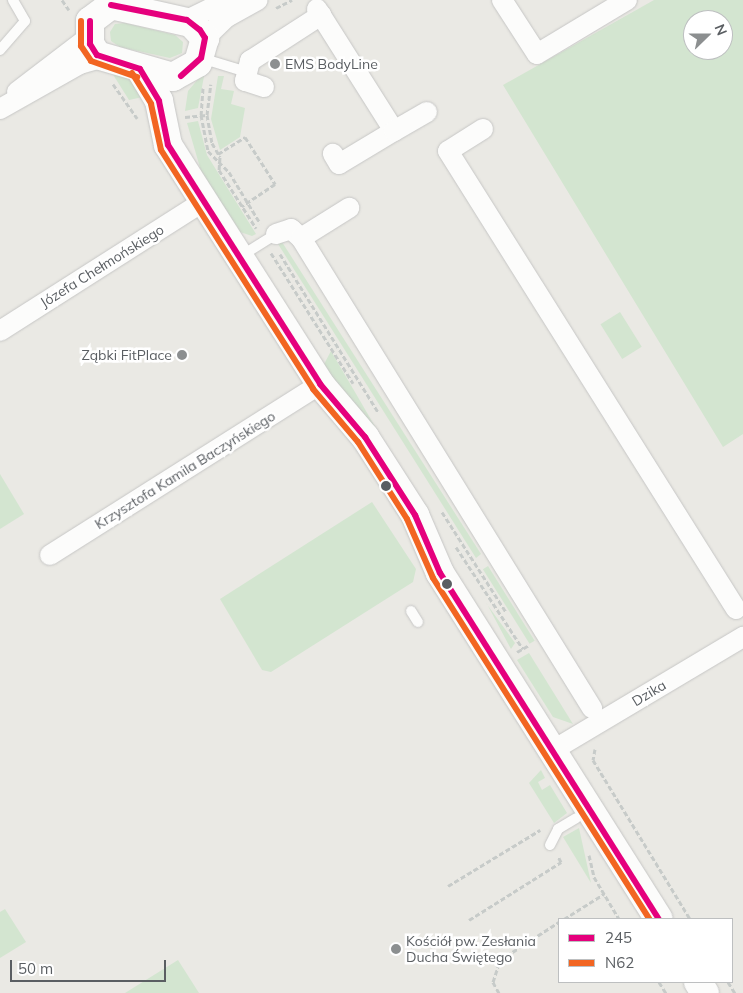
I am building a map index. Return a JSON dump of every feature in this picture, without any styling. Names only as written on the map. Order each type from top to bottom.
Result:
[{"type":"street","points":[[200,195],[180,118],[181,76],[202,45],[228,0]]},
{"type":"street","points":[[202,45],[210,29],[258,0]]},
{"type":"street","points":[[502,0],[536,54],[627,0]]},
{"type":"street","points":[[264,87],[245,82],[250,61],[316,8],[394,131]]},
{"type":"street","points":[[88,15],[202,45]]},
{"type":"street","points":[[88,15],[140,69],[157,93],[168,145],[320,384],[376,454],[415,515],[428,552],[457,601],[556,749],[658,918]]},
{"type":"street","points":[[0,108],[88,15]]},
{"type":"street","points":[[140,69],[181,76]]},
{"type":"street","points":[[333,154],[339,164],[427,112]]},
{"type":"street","points":[[484,129],[448,151],[736,609]]},
{"type":"street","name":"Józefa Chełmońskiego","points":[[0,331],[200,195]]},
{"type":"street","points":[[301,238],[350,208]]},
{"type":"street","points":[[270,238],[291,229],[301,238],[592,708]]},
{"type":"street","name":"Krzysztofa Kamila Baczyńskiego","points":[[50,555],[320,384]]},
{"type":"street","name":"Dzika","points":[[556,749],[588,741],[743,638]]},
{"type":"lane","points":[[0,50],[25,20],[13,0]]},
{"type":"lane","points":[[202,45],[237,69]]},
{"type":"lane","points":[[240,257],[270,238]]},
{"type":"lane","points":[[411,611],[418,622]]},
{"type":"lane","points":[[550,845],[558,829],[576,818]]},
{"type":"path","points":[[202,45],[203,90],[201,115],[205,144],[247,202],[270,238],[372,416]]},
{"type":"path","points":[[208,115],[219,164],[242,206],[270,238]]},
{"type":"path","points":[[218,154],[245,137],[275,184],[242,206]]},
{"type":"path","points":[[435,514],[522,649]]},
{"type":"path","points":[[509,616],[533,654]]},
{"type":"path","points":[[588,741],[593,760],[689,918]]},
{"type":"path","points":[[586,756],[586,762]]},
{"type":"path","points":[[448,886],[540,829]]},
{"type":"path","points":[[469,920],[561,862]]},
{"type":"path","points":[[566,918],[604,894]]},
{"type":"path","points":[[499,993],[493,982],[500,960],[558,923]]},
{"type":"green space","points":[[654,0],[743,0],[743,434],[723,447],[503,85]]},
{"type":"green space","points":[[125,23],[175,35],[183,42],[182,53],[170,58],[120,47],[111,41],[110,32],[115,24]]},
{"type":"green space","points":[[205,71],[198,108],[185,111],[188,91]]},
{"type":"green space","points":[[112,73],[130,78],[147,96],[129,100]]},
{"type":"green space","points":[[218,76],[224,76],[221,89],[234,91],[231,104],[245,108],[240,137],[220,150],[211,119]]},
{"type":"green space","points":[[198,121],[207,155],[256,234],[252,236],[240,232],[201,171],[187,123]]},
{"type":"green space","points":[[282,242],[481,554],[476,558],[278,244]]},
{"type":"green space","points":[[620,312],[642,347],[622,359],[600,324]]},
{"type":"green space","points":[[331,351],[380,435],[323,366]]},
{"type":"green space","points":[[0,474],[24,514],[0,529]]},
{"type":"green space","points":[[372,502],[416,569],[413,582],[271,672],[262,670],[220,599]]},
{"type":"green space","points":[[488,566],[535,641],[530,644],[483,569]]},
{"type":"green space","points":[[488,605],[515,643],[511,649]]},
{"type":"green space","points":[[529,653],[573,724],[553,717],[517,660]]},
{"type":"green space","points":[[541,770],[545,778],[538,782],[542,790],[550,785],[567,813],[554,823],[529,783]]},
{"type":"green space","points":[[579,828],[591,883],[563,837]]},
{"type":"green space","points":[[5,909],[26,942],[0,958],[0,912]]},
{"type":"green space","points":[[178,960],[199,993],[125,993]]},
{"type":"transit line","name":"245","points":[[111,5],[187,20],[200,30],[205,38],[201,58],[181,76]]},
{"type":"transit line","name":"N62","points":[[81,21],[81,46],[91,61],[137,77]]},
{"type":"transit line","name":"245","points":[[90,21],[90,44],[97,55],[140,69]]},
{"type":"transit line","name":"245","points":[[140,69],[159,101],[168,145],[320,384],[365,437],[415,515],[440,573],[658,918]]},
{"type":"transit line","name":"N62","points":[[132,73],[151,104],[161,150],[313,389],[358,442],[407,519],[433,578],[648,918]]},
{"type":"place","name":"EMS BodyLine","points":[[275,64]]},
{"type":"place","name":"Ząbki FitPlace","points":[[182,355]]},
{"type":"place","name":"Kościół pw. Zesłania Ducha Świętego","points":[[396,949]]}]
